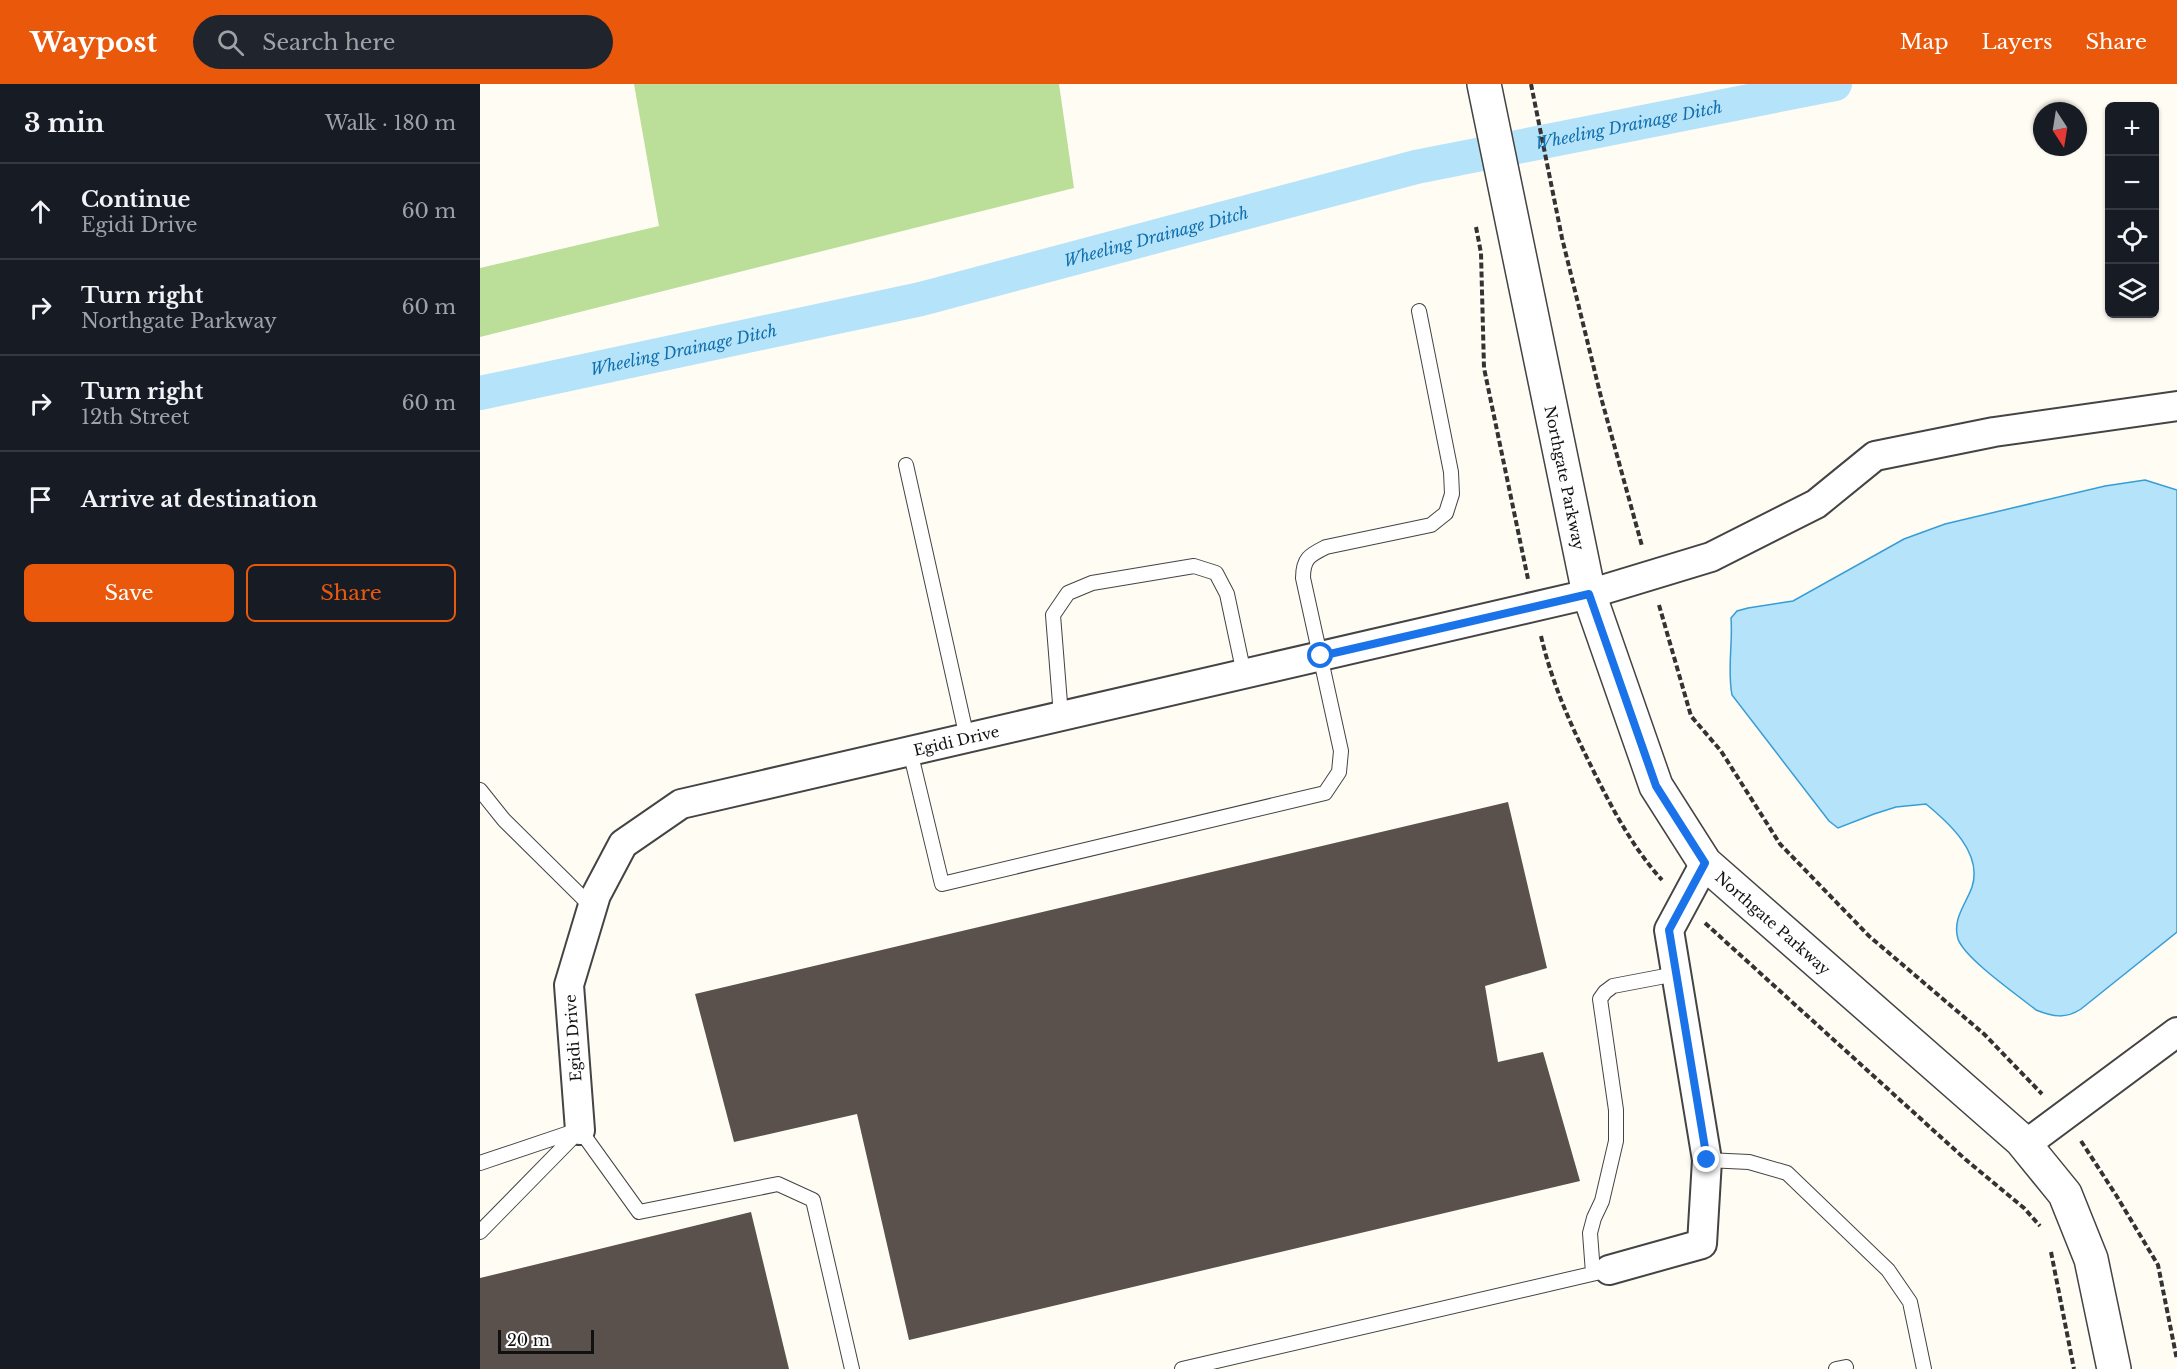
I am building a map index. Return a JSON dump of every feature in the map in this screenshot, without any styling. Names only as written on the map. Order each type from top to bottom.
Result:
[{"type":"street","name":"Northgate Parkway","points":[[1484,85],[1589,594],[1656,786],[1705,863],[2025,1145],[2065,1194],[2091,1259],[2114,1369]]},
{"type":"street","name":"Egidi Drive","points":[[580,1130],[569,985],[592,907],[623,844],[681,804],[1589,594],[1711,557],[1816,504],[1875,456],[1994,432],[2177,406]]},
{"type":"street","points":[[1601,1271],[1702,1244],[1707,1160],[1669,930],[1705,863]]},
{"type":"street","points":[[2025,1145],[2177,1032]]},
{"type":"lane","points":[[910,751],[942,884],[1325,793],[1339,772],[1341,750],[1303,567],[1311,554],[1326,547],[1431,525],[1446,513],[1452,494],[1451,472],[1419,311]]},
{"type":"lane","points":[[906,465],[967,738]]},
{"type":"lane","points":[[1061,716],[1053,615],[1068,593],[1092,583],[1194,566],[1216,573],[1227,594],[1244,674]]},
{"type":"lane","points":[[480,790],[504,820],[592,907]]},
{"type":"lane","points":[[1182,1369],[1601,1271],[1590,1233],[1602,1201],[1616,1141],[1616,1110],[1600,999],[1613,986],[1677,974]]},
{"type":"lane","points":[[480,1163],[580,1130]]},
{"type":"lane","points":[[480,1232],[580,1130]]},
{"type":"lane","points":[[580,1130],[639,1212],[778,1184],[813,1200],[852,1369]]},
{"type":"lane","points":[[1707,1160],[1749,1162],[1787,1173],[1855,1238],[1888,1270],[1910,1302],[1924,1369]]},
{"type":"path","points":[[1531,84],[1556,211],[1602,401],[1691,716],[1720,751],[1780,844],[1869,936],[1984,1034],[2064,1116],[2116,1195],[2158,1265],[2177,1359]]},
{"type":"green space","points":[[634,84],[1059,84],[1074,188],[480,337],[480,268],[659,226]]},
{"type":"water","points":[[2145,480],[2177,490],[2177,932],[2081,1009],[2065,1016],[2048,1014],[2036,1010],[1981,967],[1958,939],[1958,918],[1972,887],[1973,862],[1954,830],[1926,804],[1896,807],[1838,828],[1829,821],[1732,695],[1731,618],[1737,611],[1793,601],[1904,539],[1945,524],[2105,486]]},
{"type":"building","points":[[1508,802],[1547,968],[1485,986],[1498,1062],[1543,1052],[1580,1181],[909,1340],[857,1114],[734,1142],[695,994]]},
{"type":"building","points":[[751,1212],[789,1369],[480,1369],[480,1278]]},
{"type":"waterway","name":"Wheeling Drainage Ditch","points":[[480,393],[921,299],[1416,167],[1835,84]]},
{"type":"route","points":[[1321,656],[1589,594],[1656,786],[1705,863],[1669,930],[1707,1160]]}]
